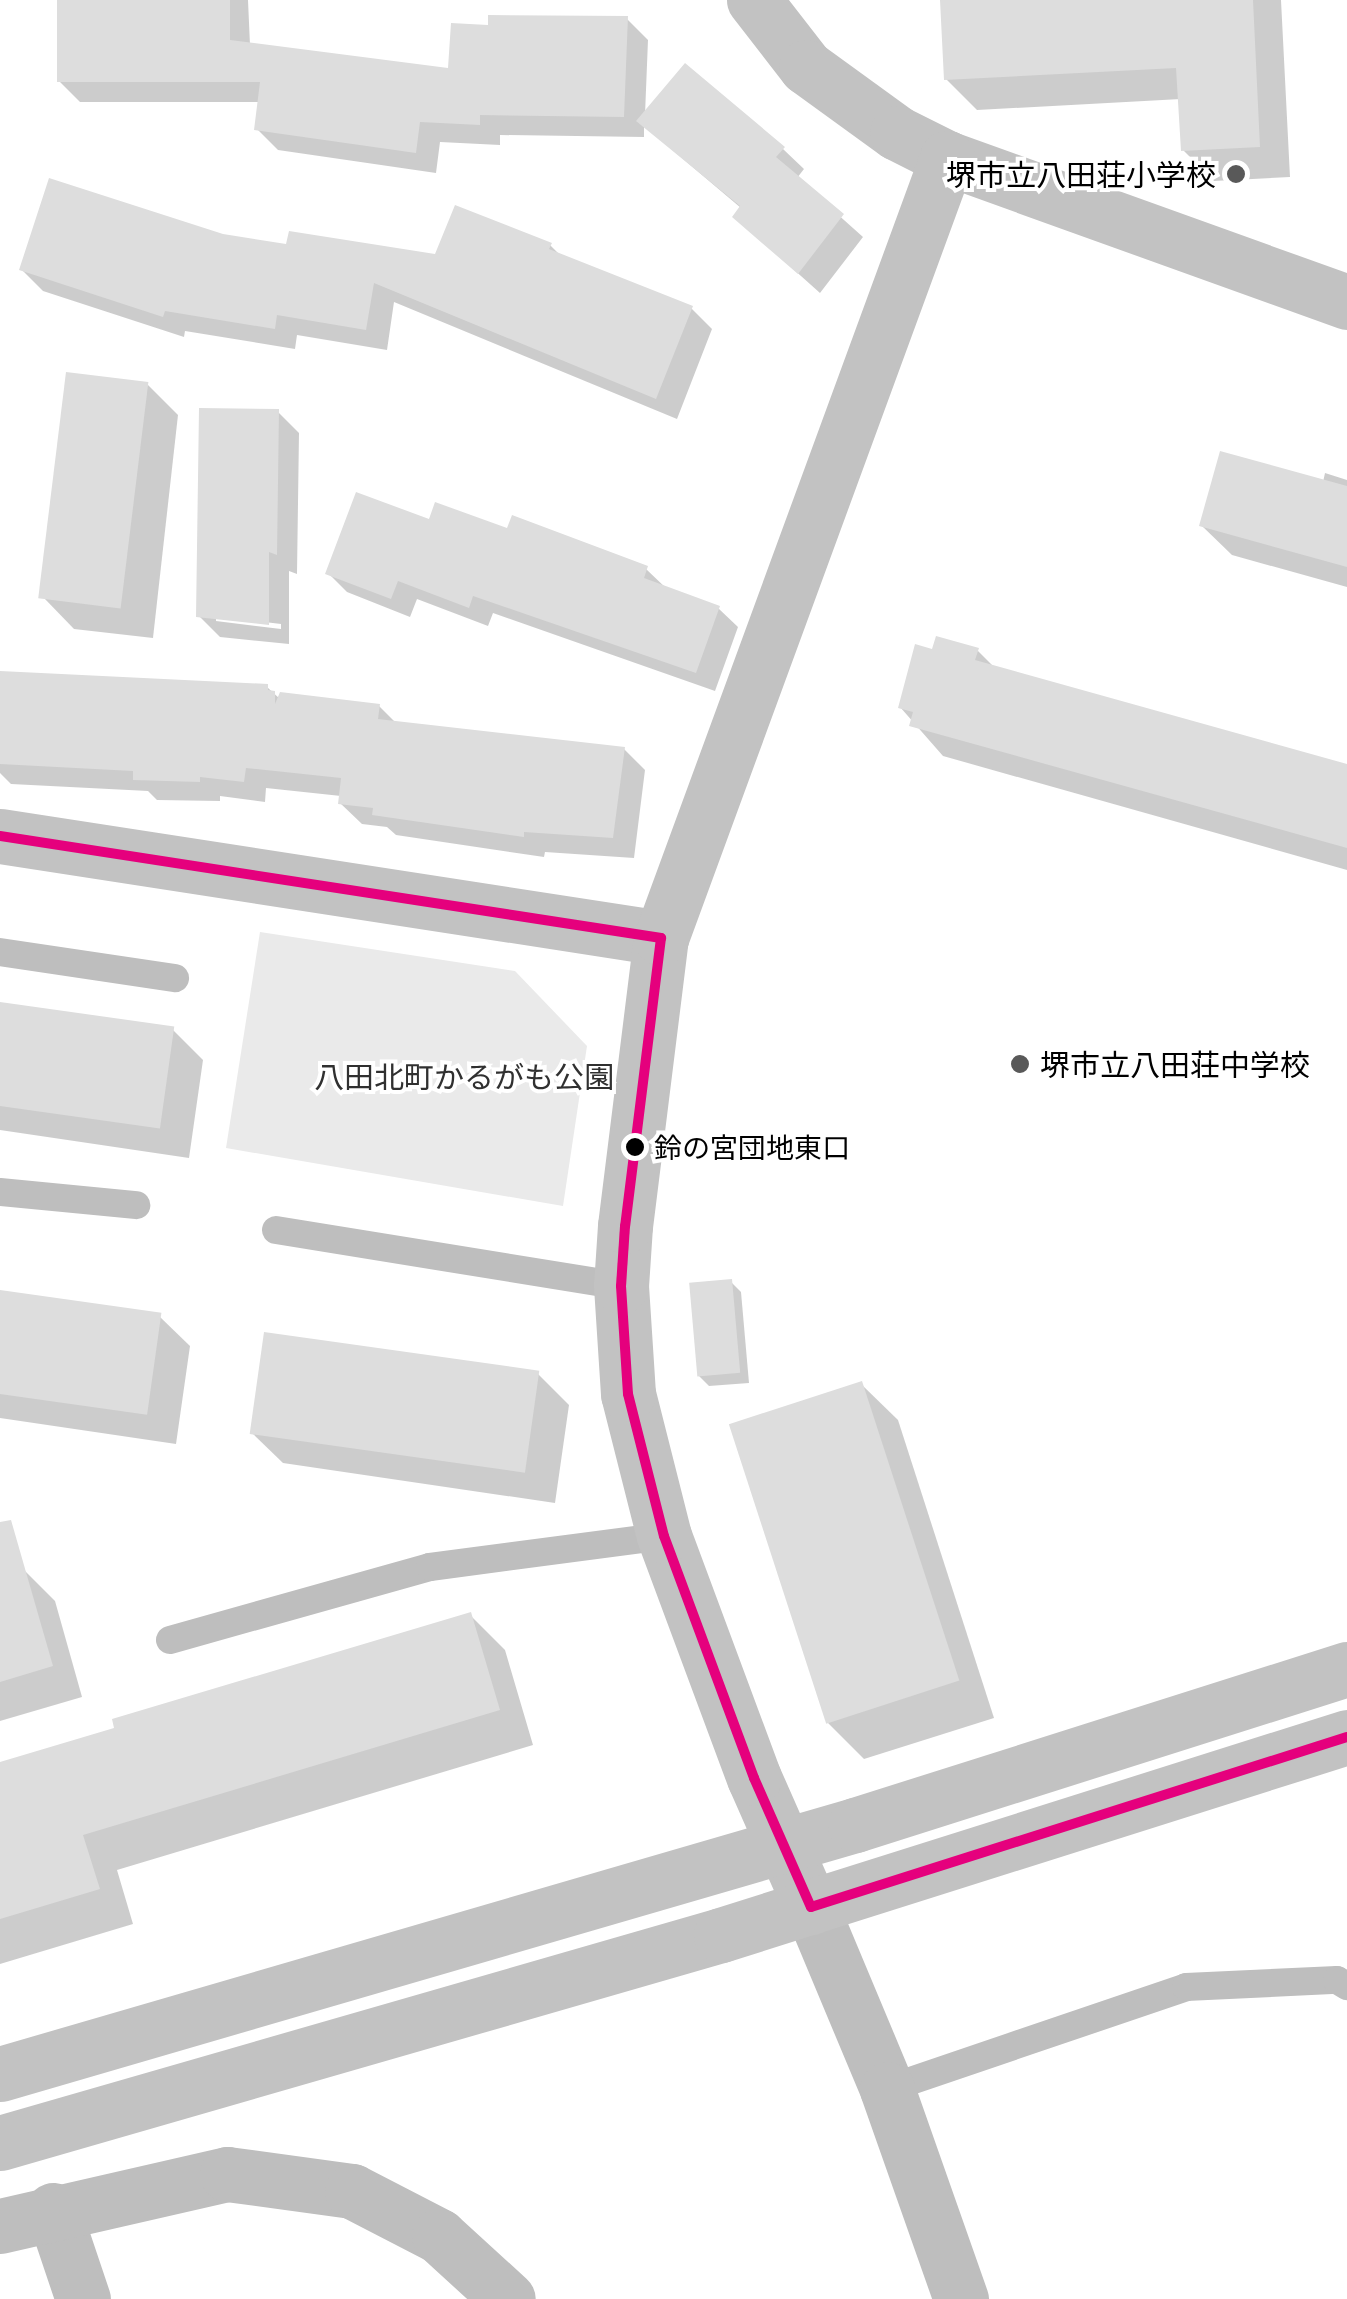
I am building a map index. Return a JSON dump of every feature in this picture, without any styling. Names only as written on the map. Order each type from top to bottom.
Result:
[{"type":"street","points":[[754,0],[806,67],[897,132],[947,158],[1347,302]]},
{"type":"street","points":[[947,158],[661,938],[633,1146],[621,1286],[628,1394],[664,1536],[783,1847],[887,2089],[961,2299]]},
{"type":"street","points":[[0,836],[661,938]]},
{"type":"street","points":[[0,2074],[783,1847],[1347,1668]]},
{"type":"street","points":[[0,2143],[811,1907],[1347,1737]]},
{"type":"street","points":[[0,2226],[54,2210],[227,2174],[352,2191],[439,2236],[508,2299]]},
{"type":"street","points":[[54,2210],[83,2299]]},
{"type":"lane","points":[[0,952],[175,978]]},
{"type":"lane","points":[[0,1192],[136,1205]]},
{"type":"lane","points":[[276,1230],[621,1286]]},
{"type":"lane","points":[[170,1640],[430,1566],[664,1536]]},
{"type":"lane","points":[[887,2089],[1186,1987],[1337,1980],[1347,1986]]},
{"type":"green space","name":"八田北町かるがも公園","points":[[260,932],[515,971],[587,1046],[563,1206],[226,1148]]},
{"type":"building","points":[[57,0],[230,0],[230,40],[448,68],[451,23],[488,25],[488,15],[628,16],[624,117],[480,115],[480,125],[420,122],[416,153],[254,130],[260,82],[57,82]]},
{"type":"building","points":[[940,0],[1253,0],[1260,147],[1181,151],[1176,68],[944,80]]},
{"type":"building","points":[[685,63],[785,147],[776,157],[844,214],[798,274],[732,217],[740,206],[636,121]]},
{"type":"building","points":[[49,178],[223,234],[286,244],[289,231],[435,254],[455,205],[552,243],[549,249],[693,306],[656,399],[374,283],[366,330],[277,315],[275,329],[165,311],[163,317],[19,270]]},
{"type":"building","points":[[66,372],[148,382],[121,608],[38,598]]},
{"type":"building","points":[[199,408],[279,409],[277,555],[269,552],[269,625],[196,617]]},
{"type":"building","points":[[1220,451],[1347,486],[1347,567],[1199,526]]},
{"type":"building","points":[[356,492],[429,519],[435,502],[507,528],[512,515],[648,566],[644,578],[720,606],[696,673],[473,596],[469,608],[398,581],[391,599],[325,574]]},
{"type":"building","points":[[936,636],[979,648],[975,660],[1347,764],[1347,848],[909,726],[913,712],[898,708],[915,644],[932,649]]},
{"type":"building","points":[[0,671],[268,684],[268,690],[275,691],[275,704],[280,692],[380,704],[378,719],[625,747],[613,838],[524,832],[524,837],[372,815],[373,808],[338,804],[341,778],[246,768],[244,782],[200,777],[200,782],[133,780],[133,771],[0,764]]},
{"type":"building","points":[[0,1002],[174,1026],[160,1128],[0,1106]]},
{"type":"building","points":[[732,1279],[740,1373],[697,1376],[689,1283]]},
{"type":"building","points":[[0,1290],[161,1313],[147,1415],[0,1394]]},
{"type":"building","points":[[264,1332],[539,1371],[525,1473],[250,1434]]},
{"type":"building","points":[[862,1381],[959,1681],[826,1724],[729,1424]]},
{"type":"building","points":[[11,1520],[53,1666],[0,1682],[0,1522]]},
{"type":"building","points":[[471,1612],[500,1710],[83,1835],[100,1889],[0,1919],[0,1762],[114,1728],[112,1719]]},
{"type":"transit line","points":[[0,836],[661,938]]},
{"type":"transit line","points":[[661,938],[625,1226],[621,1286],[628,1394],[664,1536],[754,1778],[811,1907],[1347,1737]]},
{"type":"place","name":"堺市立八田荘小学校","points":[[1236,174]]},
{"type":"place","name":"堺市立八田荘中学校","points":[[1020,1064]]},
{"type":"place","name":"鈴の宮団地東口","points":[[635,1147]]}]
